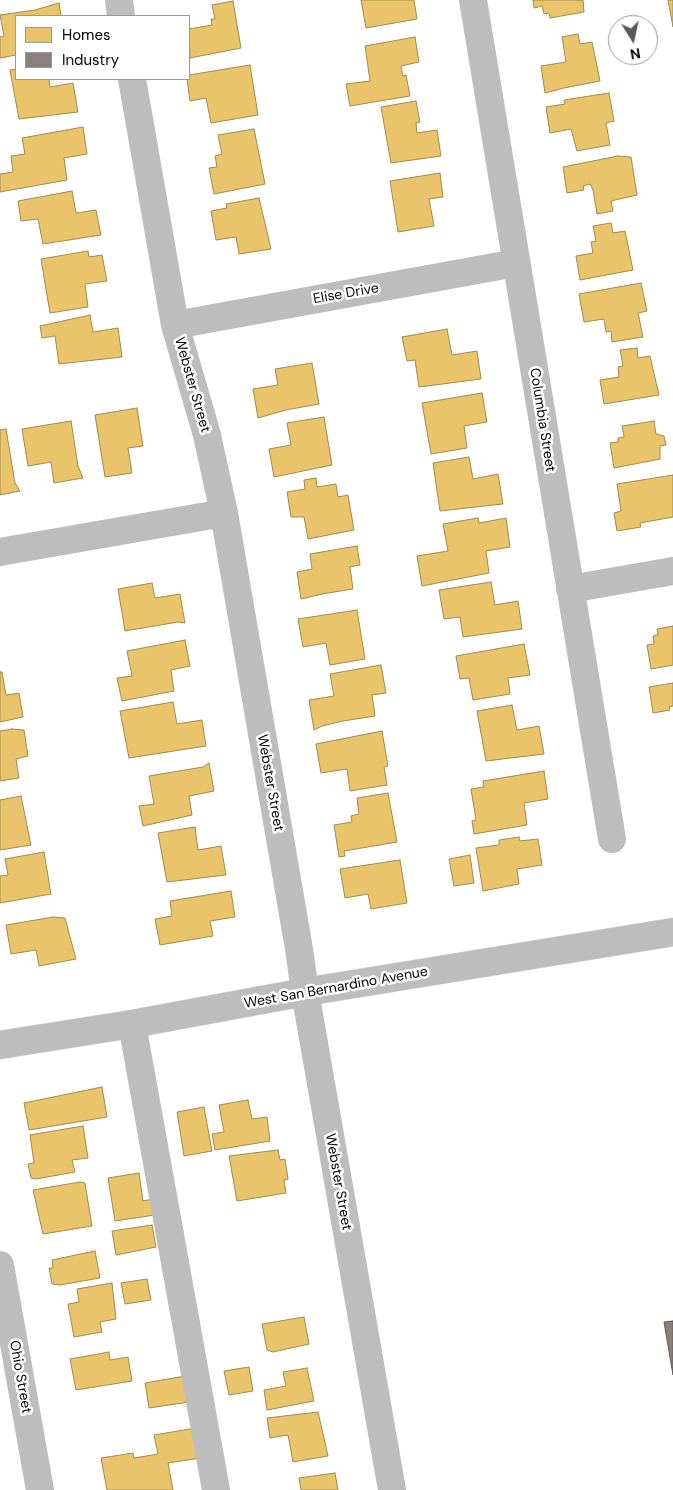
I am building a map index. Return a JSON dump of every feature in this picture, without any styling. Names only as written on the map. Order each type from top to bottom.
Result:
[{"type":"street","points":[[118,0],[121,15]]},
{"type":"street","name":"Columbia Street","points":[[472,0],[612,839]]},
{"type":"street","name":"Webster Street","points":[[132,80],[175,325],[207,435],[224,513],[392,1490]]},
{"type":"street","name":"Elise Drive","points":[[175,325],[516,263]]},
{"type":"street","points":[[0,552],[224,513]]},
{"type":"street","points":[[570,589],[673,571]]},
{"type":"street","name":"West San Bernardino Avenue","points":[[0,1045],[132,1024],[305,992],[673,932]]},
{"type":"street","points":[[132,1024],[216,1490]]},
{"type":"street","name":"Ohio Street","points":[[0,1265],[40,1490]]},
{"type":"building: Homes","points":[[361,0],[414,0],[417,19],[366,28]]},
{"type":"building: Homes","points":[[533,0],[583,0],[584,12],[550,18],[549,13],[544,14],[542,6],[534,8]]},
{"type":"building: Homes","points":[[668,0],[673,0],[673,27]]},
{"type":"building: Homes","points":[[233,1],[241,48],[190,58],[190,29],[212,25],[211,19],[215,19],[212,5]]},
{"type":"building: Homes","points":[[59,3],[61,15],[15,15],[15,55],[0,58],[0,37],[4,36],[0,15],[35,10]]},
{"type":"building: Homes","points":[[578,34],[580,44],[592,42],[600,81],[545,93],[541,66],[566,62],[562,37]]},
{"type":"building: Homes","points":[[415,37],[419,62],[401,66],[403,76],[406,75],[410,96],[350,106],[346,84],[370,81],[365,46]]},
{"type":"building: Homes","points":[[250,65],[258,115],[211,123],[206,98],[190,101],[187,80],[190,80],[190,75]]},
{"type":"building: Homes","points":[[15,69],[15,80],[49,80],[50,87],[73,83],[78,112],[19,119],[10,70]]},
{"type":"building: Homes","points":[[609,93],[614,121],[606,123],[610,145],[577,151],[571,129],[550,133],[546,107],[565,104],[564,100]]},
{"type":"building: Homes","points":[[416,101],[420,122],[416,123],[417,133],[437,130],[441,156],[391,163],[381,107]]},
{"type":"building: Homes","points":[[83,127],[87,154],[64,158],[67,180],[0,192],[0,174],[13,172],[11,156],[25,154],[22,138]]},
{"type":"building: Homes","points":[[254,129],[265,184],[214,194],[209,168],[217,167],[215,156],[222,154],[218,135]]},
{"type":"building: Homes","points":[[618,156],[631,157],[637,195],[611,201],[613,211],[597,214],[593,190],[590,184],[583,186],[584,190],[567,193],[563,167]]},
{"type":"building: Homes","points":[[440,173],[443,197],[429,199],[434,226],[398,232],[390,181]]},
{"type":"building: Homes","points":[[72,191],[76,213],[96,210],[101,235],[43,244],[38,219],[21,221],[18,201]]},
{"type":"building: Homes","points":[[259,198],[271,249],[239,254],[236,237],[216,240],[211,211],[227,208],[226,204]]},
{"type":"building: Homes","points":[[611,223],[613,233],[625,231],[633,270],[580,280],[576,256],[593,253],[591,242],[596,241],[593,226]]},
{"type":"building: Homes","points":[[88,251],[89,257],[102,255],[107,281],[85,284],[88,307],[50,313],[41,259]]},
{"type":"building: Homes","points":[[641,283],[647,311],[638,313],[643,337],[612,342],[611,331],[606,332],[604,319],[584,322],[579,294]]},
{"type":"building: Homes","points":[[90,315],[93,332],[118,328],[122,357],[59,364],[55,336],[42,338],[40,326]]},
{"type":"building: Homes","points":[[447,329],[452,355],[477,351],[481,379],[419,387],[415,360],[407,361],[402,337]]},
{"type":"building: Homes","points":[[637,348],[638,358],[650,356],[659,395],[604,404],[600,380],[619,377],[618,367],[623,366],[620,350]]},
{"type":"building: Homes","points":[[312,363],[319,404],[286,410],[258,418],[253,389],[278,385],[275,369]]},
{"type":"building: Homes","points":[[482,393],[487,422],[464,426],[467,448],[431,454],[422,403]]},
{"type":"building: Homes","points":[[137,408],[143,446],[128,448],[132,473],[105,477],[95,415]]},
{"type":"building: Homes","points":[[324,417],[332,465],[274,477],[269,449],[291,445],[287,423]]},
{"type":"building: Homes","points":[[71,421],[78,466],[83,478],[54,483],[51,462],[28,466],[22,429]]},
{"type":"building: Homes","points":[[654,421],[656,434],[664,436],[666,445],[660,446],[660,459],[614,468],[610,443],[618,442],[618,438],[624,437],[622,426]]},
{"type":"building: Homes","points":[[6,429],[15,483],[20,491],[0,495],[0,430]]},
{"type":"building: Homes","points":[[469,457],[473,479],[498,474],[503,504],[440,511],[433,463]]},
{"type":"building: Homes","points":[[673,475],[673,517],[640,523],[641,527],[617,531],[614,513],[621,511],[617,484]]},
{"type":"building: Homes","points":[[316,478],[317,487],[336,484],[338,497],[348,495],[354,530],[308,539],[304,517],[291,517],[287,492],[305,489],[304,480]]},
{"type":"building: Homes","points":[[478,518],[479,523],[506,518],[510,547],[486,551],[489,573],[422,586],[417,556],[448,551],[443,524]]},
{"type":"building: Homes","points":[[357,546],[360,565],[350,567],[353,589],[301,599],[297,572],[312,569],[310,554]]},
{"type":"building: Homes","points":[[491,582],[495,605],[518,601],[522,629],[463,637],[460,617],[444,619],[439,590]]},
{"type":"building: Homes","points":[[152,583],[155,598],[180,594],[185,623],[178,622],[125,631],[118,589]]},
{"type":"building: Homes","points":[[357,610],[365,659],[330,665],[326,643],[303,647],[298,619]]},
{"type":"building: Homes","points":[[673,626],[673,665],[651,669],[647,645],[654,644],[653,636],[658,635],[657,629]]},
{"type":"building: Homes","points":[[185,640],[190,666],[171,670],[174,691],[122,701],[117,678],[132,676],[127,651]]},
{"type":"building: Homes","points":[[524,644],[530,675],[508,678],[510,694],[473,700],[469,678],[460,679],[456,656]]},
{"type":"building: Homes","points":[[381,665],[386,693],[372,695],[375,716],[343,721],[314,730],[309,700],[334,696],[330,674]]},
{"type":"building: Homes","points":[[0,672],[2,672],[6,695],[19,693],[23,717],[0,722]]},
{"type":"building: Homes","points":[[673,683],[673,706],[669,707],[670,710],[653,713],[649,687]]},
{"type":"building: Homes","points":[[173,702],[177,724],[202,720],[206,746],[129,758],[120,711]]},
{"type":"building: Homes","points":[[512,705],[517,730],[539,726],[544,754],[486,761],[477,711]]},
{"type":"building: Homes","points":[[24,730],[28,756],[16,759],[19,778],[0,781],[0,731]]},
{"type":"building: Homes","points":[[382,731],[388,766],[384,767],[387,785],[350,791],[347,769],[321,773],[316,744]]},
{"type":"building: Homes","points":[[209,763],[214,791],[189,796],[192,815],[143,826],[139,806],[154,804],[149,776],[203,767]]},
{"type":"building: Homes","points":[[544,771],[548,799],[524,803],[527,825],[474,834],[472,821],[476,820],[471,789],[484,787],[483,781]]},
{"type":"building: Homes","points":[[388,793],[397,842],[344,851],[345,856],[339,857],[334,825],[352,822],[351,816],[359,814],[357,798]]},
{"type":"building: Homes","points":[[21,796],[31,845],[0,850],[0,800]]},
{"type":"building: Homes","points":[[195,827],[198,850],[221,846],[226,875],[167,882],[158,833]]},
{"type":"building: Homes","points":[[519,837],[520,841],[538,839],[542,865],[517,869],[519,884],[483,891],[476,848],[499,845],[499,840]]},
{"type":"building: Homes","points":[[44,852],[51,894],[0,903],[0,876],[8,875],[5,859]]},
{"type":"building: Homes","points":[[470,855],[474,883],[454,886],[449,859]]},
{"type":"building: Homes","points":[[400,860],[407,903],[371,909],[368,894],[345,898],[340,869]]},
{"type":"building: Homes","points":[[231,891],[235,917],[210,921],[213,936],[160,945],[155,919],[172,916],[170,901]]},
{"type":"building: Homes","points":[[53,917],[65,918],[76,959],[39,966],[36,950],[11,954],[6,925]]},
{"type":"building: Homes","points":[[102,1087],[107,1117],[29,1130],[24,1103]]},
{"type":"building: Homes","points":[[248,1100],[252,1119],[267,1117],[270,1141],[215,1150],[212,1134],[224,1132],[219,1105]]},
{"type":"building: Homes","points":[[204,1107],[212,1151],[184,1156],[177,1112]]},
{"type":"building: Homes","points":[[83,1126],[88,1158],[72,1160],[75,1172],[36,1179],[31,1178],[28,1164],[34,1163],[30,1135]]},
{"type":"building: Homes","points":[[278,1150],[280,1160],[285,1159],[288,1179],[284,1180],[286,1193],[237,1201],[229,1156]]},
{"type":"building: Homes","points":[[139,1173],[143,1201],[153,1199],[155,1215],[115,1221],[108,1178]]},
{"type":"building: Homes","points":[[80,1182],[85,1183],[92,1226],[43,1234],[33,1190]]},
{"type":"building: Homes","points":[[152,1225],[156,1247],[116,1255],[112,1231]]},
{"type":"building: Homes","points":[[95,1251],[100,1278],[60,1285],[52,1284],[49,1268],[53,1268],[52,1260]]},
{"type":"building: Homes","points":[[147,1279],[151,1300],[125,1304],[121,1283]]},
{"type":"building: Homes","points":[[112,1283],[116,1319],[100,1322],[102,1332],[74,1337],[68,1304],[79,1302],[77,1289]]},
{"type":"building: Homes","points":[[304,1317],[309,1344],[273,1352],[267,1350],[262,1324]]},
{"type":"building: Homes","points":[[109,1352],[110,1360],[128,1357],[132,1381],[76,1390],[70,1359]]},
{"type":"building: Homes","points":[[249,1367],[253,1391],[229,1395],[224,1371]]},
{"type":"building: Homes","points":[[307,1368],[314,1401],[267,1410],[264,1390],[286,1386],[283,1372]]},
{"type":"building: Homes","points":[[185,1376],[189,1402],[149,1408],[145,1383]]},
{"type":"building: Homes","points":[[318,1412],[328,1456],[293,1462],[288,1435],[270,1438],[267,1418]]},
{"type":"building: Homes","points":[[196,1428],[201,1458],[168,1463],[173,1490],[107,1490],[101,1458],[133,1453],[134,1458],[158,1454],[154,1435]]},
{"type":"building: Homes","points":[[335,1473],[338,1490],[301,1490],[299,1478]]},
{"type":"building: Industry","points":[[673,1321],[673,1375],[664,1322]]}]
